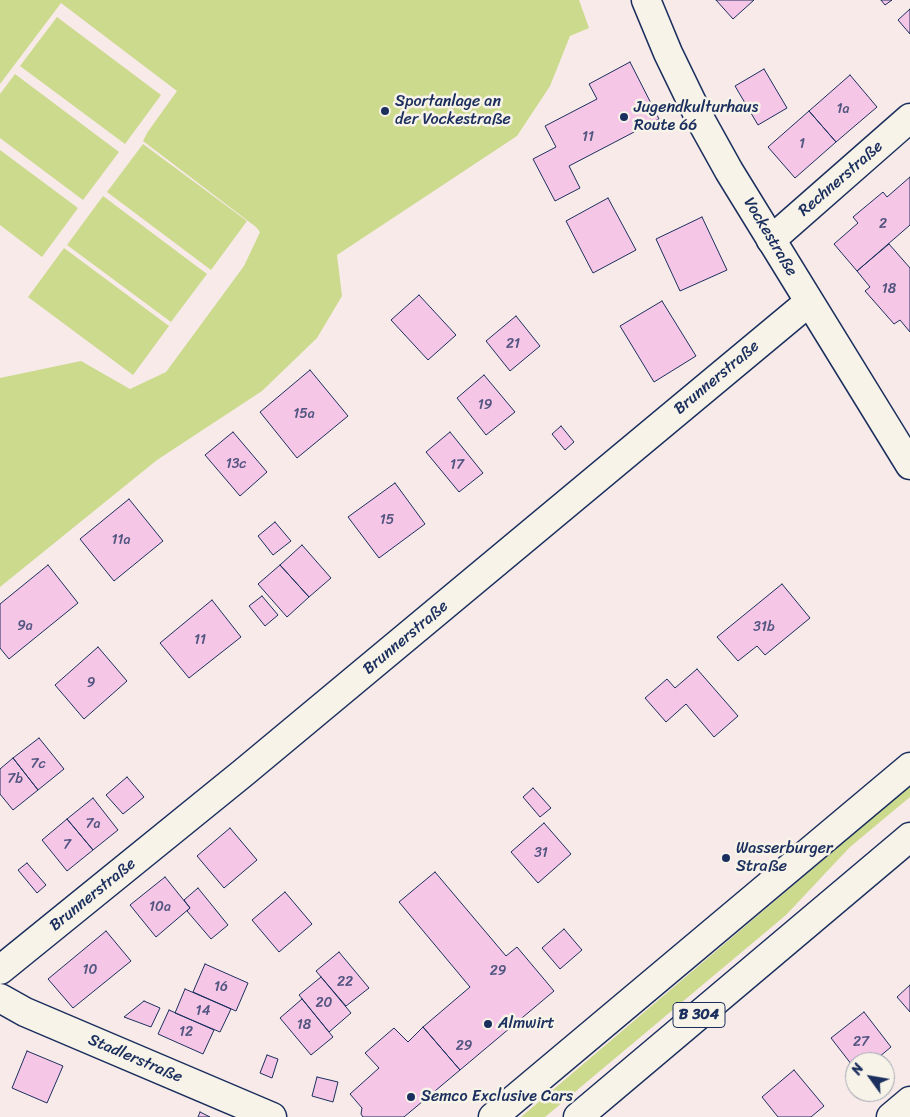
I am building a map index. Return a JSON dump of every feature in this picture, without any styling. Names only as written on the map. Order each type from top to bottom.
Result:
[{"type":"street","name":"Vockestraße","points":[[646,0],[699,117],[771,240],[910,465]]},
{"type":"street","name":"Rechnerstraße","points":[[771,240],[910,118]]},
{"type":"street","name":"Brunnerstraße","points":[[0,970],[253,765],[809,302]]},
{"type":"street","points":[[493,1117],[910,767]]},
{"type":"street","name":"B 304","points":[[578,1117],[910,837]]},
{"type":"street","name":"Stadlerstraße","points":[[0,998],[25,1012],[272,1117]]},
{"type":"street","points":[[891,1117],[910,1101]]},
{"type":"green space","points":[[0,0],[579,0],[589,28],[570,36],[550,86],[517,136],[337,255],[342,296],[317,338],[262,391],[157,460],[0,587],[0,378],[81,361],[130,389],[166,372],[244,266],[260,232],[143,141],[177,91],[61,3],[0,84]]},
{"type":"green space","points":[[57,17],[161,95],[125,144],[20,66]]},
{"type":"green space","points":[[15,74],[119,152],[83,200],[0,138],[0,94]]},
{"type":"green space","points":[[143,144],[247,221],[211,270],[107,192]]},
{"type":"green space","points":[[0,150],[78,208],[42,257],[0,225]]},
{"type":"green space","points":[[103,196],[207,274],[171,322],[67,245]]},
{"type":"green space","points":[[64,248],[169,326],[133,375],[28,297]]},
{"type":"green space","points":[[910,786],[910,797],[850,847],[786,915],[545,1117],[521,1117]]},
{"type":"building","points":[[716,0],[754,0],[733,19]]},
{"type":"building","points":[[881,0],[892,0],[885,5]]},
{"type":"building","points":[[910,9],[910,34],[898,20]]},
{"type":"building","points":[[630,62],[659,119],[569,166],[580,188],[555,201],[533,159],[556,147],[545,126],[597,99],[589,84]]},
{"type":"building","points":[[764,69],[787,108],[758,125],[735,86]]},
{"type":"building","points":[[850,75],[877,107],[836,142],[809,111]]},
{"type":"building","points":[[809,111],[836,142],[795,178],[768,147]]},
{"type":"building","points":[[910,177],[910,225],[857,271],[834,244],[858,223],[853,217],[883,192],[887,197]]},
{"type":"building","points":[[608,198],[636,250],[593,273],[566,221]]},
{"type":"building","points":[[702,217],[727,270],[680,291],[656,239]]},
{"type":"building","points":[[889,244],[910,268],[910,332],[900,320],[894,324],[865,291],[870,287],[857,271]]},
{"type":"building","points":[[419,295],[456,335],[428,360],[391,320]]},
{"type":"building","points":[[662,301],[696,356],[654,382],[620,326]]},
{"type":"building","points":[[516,316],[540,346],[510,371],[486,341]]},
{"type":"building","points":[[310,370],[348,416],[297,458],[260,412]]},
{"type":"building","points":[[484,375],[515,412],[486,435],[457,398]]},
{"type":"building","points":[[561,426],[574,442],[565,450],[552,434]]},
{"type":"building","points":[[233,432],[267,472],[240,496],[205,455]]},
{"type":"building","points":[[450,432],[483,473],[459,492],[426,452]]},
{"type":"building","points":[[395,483],[425,524],[379,558],[348,517]]},
{"type":"building","points":[[129,499],[163,541],[114,581],[80,539]]},
{"type":"building","points":[[275,522],[291,541],[273,555],[258,536]]},
{"type":"building","points":[[302,545],[331,578],[309,597],[280,565]]},
{"type":"building","points":[[48,565],[78,603],[9,659],[0,648],[0,604]]},
{"type":"building","points":[[280,565],[309,597],[287,617],[258,584]]},
{"type":"building","points":[[782,584],[810,618],[765,655],[757,646],[738,661],[717,637]]},
{"type":"building","points":[[262,596],[278,615],[265,626],[249,606]]},
{"type":"building","points":[[212,600],[241,637],[189,678],[160,643]]},
{"type":"building","points":[[98,647],[127,681],[84,719],[55,685]]},
{"type":"building","points":[[697,669],[738,716],[714,737],[686,704],[666,722],[645,698],[667,679],[675,688]]},
{"type":"building","points":[[39,738],[64,769],[38,790],[13,758]]},
{"type":"building","points":[[13,758],[38,790],[13,810],[0,794],[0,769]]},
{"type":"building","points":[[127,777],[144,797],[123,814],[106,795]]},
{"type":"building","points":[[533,788],[551,808],[540,817],[523,797]]},
{"type":"building","points":[[93,798],[118,830],[93,850],[67,819]]},
{"type":"building","points":[[67,819],[93,850],[67,871],[42,840]]},
{"type":"building","points":[[544,823],[571,854],[538,883],[511,852]]},
{"type":"building","points":[[230,828],[257,860],[224,888],[197,856]]},
{"type":"building","points":[[27,863],[46,885],[37,893],[18,870]]},
{"type":"building","points":[[435,872],[506,956],[517,947],[554,991],[460,1070],[423,1027],[470,987],[399,902]]},
{"type":"building","points":[[165,877],[190,908],[156,937],[130,905]]},
{"type":"building","points":[[198,888],[228,925],[211,939],[187,911],[190,908],[184,900]]},
{"type":"building","points":[[285,892],[312,924],[279,952],[252,920]]},
{"type":"building","points":[[564,929],[582,950],[560,969],[542,948]]},
{"type":"building","points":[[106,931],[131,961],[73,1008],[48,979]]},
{"type":"building","points":[[339,952],[369,988],[346,1006],[316,971]]},
{"type":"building","points":[[205,964],[248,983],[236,1011],[193,992]]},
{"type":"building","points":[[321,977],[351,1013],[329,1032],[299,995]]},
{"type":"building","points":[[910,985],[910,1012],[897,997]]},
{"type":"building","points":[[185,989],[231,1009],[220,1032],[175,1013]]},
{"type":"building","points":[[302,999],[333,1037],[311,1055],[280,1018]]},
{"type":"building","points":[[144,1001],[160,1008],[151,1027],[124,1017]]},
{"type":"building","points":[[169,1010],[214,1030],[203,1054],[158,1034]]},
{"type":"building","points":[[864,1012],[891,1047],[885,1052],[845,1052],[845,1056],[831,1038]]},
{"type":"building","points":[[423,1027],[460,1070],[404,1117],[363,1117],[361,1114],[362,1108],[350,1094],[379,1068],[365,1053],[394,1028],[408,1042]]},
{"type":"building","points":[[27,1051],[63,1066],[47,1103],[12,1088]]},
{"type":"building","points":[[267,1055],[278,1059],[272,1078],[260,1073]]},
{"type":"building","points":[[794,1070],[824,1106],[811,1117],[778,1117],[762,1097]]},
{"type":"building","points":[[317,1077],[338,1082],[333,1102],[312,1096]]},
{"type":"building","points":[[200,1112],[210,1117],[198,1117]]},
{"type":"place","name":"Sportanlage an der Vockestraße","points":[[385,111]]},
{"type":"place","name":"Jugendkulturhaus Route 66","points":[[624,117]]},
{"type":"place","name":"Wasserburger Straße","points":[[726,858]]},
{"type":"place","name":"Almwirt","points":[[488,1024]]},
{"type":"place","name":"Semco Exclusive Cars","points":[[411,1097]]}]
